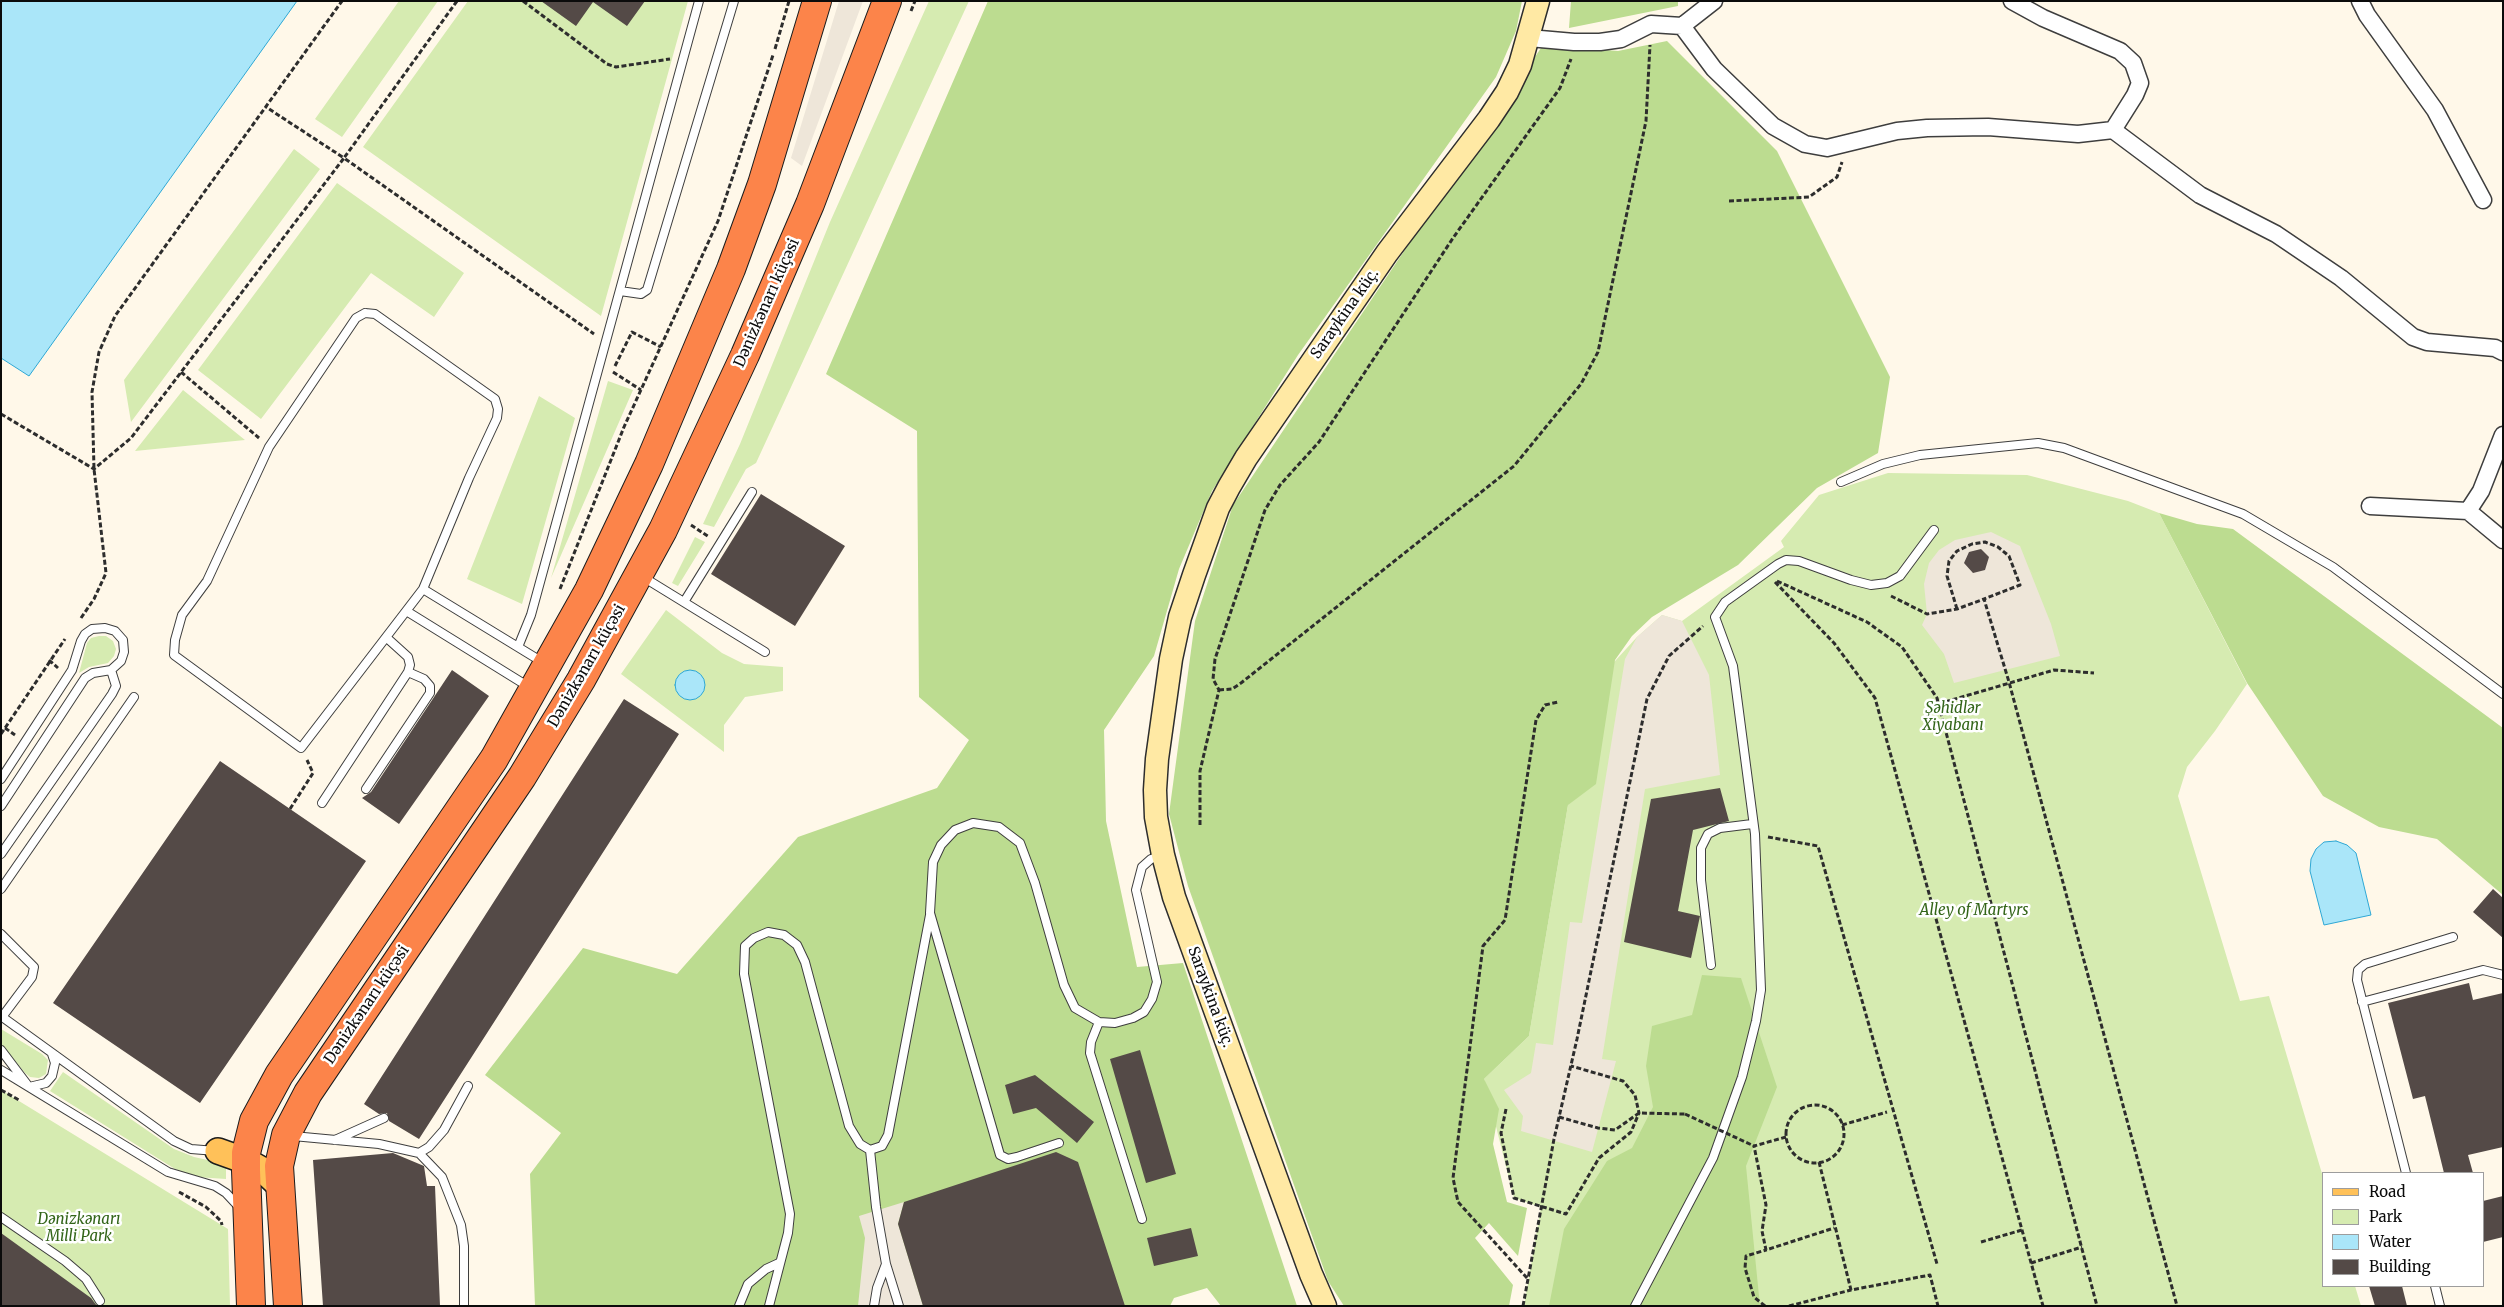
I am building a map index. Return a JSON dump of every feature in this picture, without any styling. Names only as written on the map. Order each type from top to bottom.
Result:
[{"type":"highway","points":[[251,1306],[246,1220],[237,1147],[279,1075],[494,759],[589,590],[628,511],[703,340],[762,184],[817,1]]},
{"type":"highway","name":"Dənizkənarı küçəsi","points":[[288,1306],[279,1166],[286,1135],[308,1094],[522,777],[580,680],[639,574],[688,478],[775,286],[810,204],[887,1]]},
{"type":"main road","points":[[237,1147],[280,1186]]},
{"type":"street","name":"Saraykina küç.","points":[[1325,1306],[1311,1274],[1178,906],[1163,855],[1156,817],[1155,790],[1157,759],[1168,677],[1180,617],[1218,508],[1246,458],[1387,253],[1489,119],[1515,78],[1529,38],[1538,1]]},
{"type":"street","points":[[1529,38],[1574,42],[1622,39],[1652,24],[1682,26],[1714,1]]},
{"type":"street","points":[[2012,1],[2043,18],[2120,51],[2133,63],[2140,83],[2135,95],[2113,130]]},
{"type":"street","points":[[2360,1],[2367,15],[2435,110],[2483,200]]},
{"type":"street","points":[[1682,26],[1714,69],[1783,134],[1805,144],[1827,148],[1897,131],[1927,128],[1988,127],[2078,134],[2113,130],[2200,194],[2276,234],[2341,278],[2413,337],[2427,342],[2496,348],[2503,352]]},
{"type":"street","points":[[2468,511],[2480,492],[2503,435]]},
{"type":"street","points":[[2370,506],[2468,511],[2503,540]]},
{"type":"lane","points":[[518,647],[531,615],[699,1]]},
{"type":"lane","points":[[620,290],[641,294],[647,290],[734,1]]},
{"type":"lane","points":[[365,313],[375,314],[495,399],[498,409],[497,418],[465,486],[423,590],[408,612],[301,748],[174,655],[173,648],[182,615],[207,581],[269,447],[356,318],[365,313]]},
{"type":"lane","points":[[1841,482],[1883,464],[1920,455],[2038,443],[2064,448],[2244,514],[2333,567],[2503,694]]},
{"type":"lane","points":[[684,602],[752,492]]},
{"type":"lane","points":[[1635,1306],[1713,1158],[1742,1077],[1752,1040],[1761,990],[1755,834],[1752,824],[1733,666],[1716,617],[1725,602],[1786,560],[1798,561],[1850,580],[1871,585],[1887,583],[1900,576],[1934,530]]},
{"type":"lane","points":[[639,574],[765,652]]},
{"type":"lane","points":[[423,590],[548,665]]},
{"type":"lane","points":[[408,612],[534,690]]},
{"type":"lane","points":[[1,779],[72,670],[80,641],[92,629],[105,628],[115,631],[123,640],[124,652],[121,661],[111,670],[93,672],[85,678],[1,806]]},
{"type":"lane","points":[[322,803],[408,672],[410,665],[408,657],[387,638]]},
{"type":"lane","points":[[1,854],[112,694],[116,686],[111,670]]},
{"type":"lane","points":[[366,788],[430,693],[430,686],[424,679],[408,672]]},
{"type":"lane","points":[[1,889],[134,697]]},
{"type":"lane","points":[[769,1306],[788,1233],[790,1214],[744,974],[745,946],[754,938],[768,932],[784,935],[797,945],[805,962],[849,1126],[860,1144],[870,1150],[882,1146],[888,1135],[930,913],[933,862],[941,845],[955,830],[973,823],[999,827],[1020,843],[1035,883],[1064,985],[1075,1008],[1099,1022],[1115,1023],[1133,1018],[1144,1012],[1152,999],[1157,982],[1136,890],[1142,867],[1151,859],[1163,855]]},
{"type":"lane","points":[[1711,965],[1700,880],[1701,848],[1708,834],[1714,831],[1752,824]]},
{"type":"lane","points":[[930,913],[1000,1155],[1008,1159],[1017,1158],[1059,1143]]},
{"type":"lane","points":[[1,934],[34,967],[32,977],[2,1017],[17,1030]]},
{"type":"lane","points":[[2406,1172],[2356,980],[2358,970],[2365,964],[2453,937]]},
{"type":"lane","points":[[2362,1002],[2483,970],[2503,975]]},
{"type":"lane","points":[[1,1021],[52,1054],[174,1141],[191,1149],[237,1147]]},
{"type":"lane","points":[[1099,1022],[1091,1042],[1090,1053],[1142,1220]]},
{"type":"lane","points":[[1,1050],[29,1087]]},
{"type":"lane","points":[[29,1087],[46,1083],[52,1076],[55,1063],[52,1054]]},
{"type":"lane","points":[[1,1070],[168,1172],[215,1186],[232,1199],[246,1220]]},
{"type":"lane","points":[[286,1135],[379,1144],[419,1152],[429,1148],[444,1130],[468,1086]]},
{"type":"lane","points":[[334,1140],[384,1118]]},
{"type":"lane","points":[[870,1150],[876,1207],[886,1264],[899,1306]]},
{"type":"lane","points":[[419,1152],[442,1177],[461,1225],[464,1246],[464,1306]]},
{"type":"lane","points":[[1,1217],[65,1261],[86,1279],[100,1302]]},
{"type":"lane","points":[[739,1306],[748,1284],[766,1269],[779,1263]]},
{"type":"lane","points":[[874,1306],[877,1288],[886,1264]]},
{"type":"lane","points":[[2435,1287],[2440,1306]]},
{"type":"path","points":[[78,622],[94,600],[106,573],[94,469],[92,392],[99,352],[115,316],[342,1]]},
{"type":"path","points":[[94,469],[131,438],[344,158],[457,1]]},
{"type":"path","points":[[523,1],[607,64],[616,67],[684,56]]},
{"type":"path","points":[[558,593],[624,427],[718,222],[789,1]]},
{"type":"path","points":[[1219,690],[1232,689],[1241,683],[1514,466],[1581,384],[1598,352],[1646,121],[1652,24]]},
{"type":"path","points":[[1200,826],[1200,771],[1219,690],[1213,679],[1215,659],[1265,510],[1280,485],[1319,442],[1453,238],[1560,88],[1570,65],[1574,42]]},
{"type":"path","points":[[266,107],[344,158],[606,343]]},
{"type":"path","points":[[1729,201],[1809,197],[1837,177],[1849,143]]},
{"type":"path","points":[[641,390],[612,373],[628,338],[632,332],[661,347]]},
{"type":"path","points":[[181,372],[269,447]]},
{"type":"path","points":[[1,414],[94,469]]},
{"type":"path","points":[[691,525],[720,543]]},
{"type":"path","points":[[1896,598],[1927,614],[1957,609],[2020,585],[2009,556],[1998,547],[1985,542],[1972,544],[1957,551],[1949,561],[1946,576],[1957,609]]},
{"type":"path","points":[[2043,1306],[1875,698],[1834,643],[1772,579],[1867,622],[1902,647],[1938,704],[2098,1306]]},
{"type":"path","points":[[1984,599],[2009,682],[2177,1306]]},
{"type":"path","points":[[1523,1306],[1559,1117],[1647,698],[1669,656],[1716,617]]},
{"type":"path","points":[[1,734],[49,660],[66,638]]},
{"type":"path","points":[[1938,704],[2054,670],[2094,673]]},
{"type":"path","points":[[1528,1278],[1458,1202],[1453,1178],[1483,946],[1505,920],[1536,720],[1545,705],[1558,702]]},
{"type":"path","points":[[290,809],[313,773],[301,748]]},
{"type":"path","points":[[1755,834],[1818,846],[1938,1264]]},
{"type":"path","points":[[1506,1109],[1501,1133],[1514,1198],[1566,1214],[1599,1158],[1631,1132],[1639,1113],[1635,1095],[1622,1081],[1571,1066]]},
{"type":"path","points":[[1,1090],[27,1105]]},
{"type":"path","points":[[1812,1105],[1830,1109],[1842,1125],[1842,1144],[1836,1153],[1828,1159],[1819,1162],[1810,1162],[1794,1153],[1786,1137],[1790,1119],[1795,1112],[1812,1105]]},
{"type":"path","points":[[1842,1125],[1886,1112]]},
{"type":"path","points":[[1559,1117],[1598,1128],[1615,1130],[1639,1113],[1685,1114],[1754,1146],[1786,1137]]},
{"type":"path","points":[[1754,1146],[1766,1205],[1762,1231],[1766,1250]]},
{"type":"path","points":[[1819,1162],[1851,1290]]},
{"type":"path","points":[[172,1188],[206,1207],[222,1221],[222,1234]]},
{"type":"path","points":[[1765,1306],[1754,1297],[1746,1268],[1746,1256],[1834,1228]]},
{"type":"path","points":[[1981,1242],[2022,1230]]},
{"type":"path","points":[[2031,1263],[2082,1247]]},
{"type":"path","points":[[1789,1306],[1851,1290],[1930,1275],[1938,1306]]},
{"type":"green space","points":[[399,1],[438,1],[342,137],[315,119]]},
{"type":"green space","points":[[468,1],[688,1],[601,316],[363,147]]},
{"type":"green space","points":[[929,1],[969,1],[756,463],[746,469],[714,527],[703,524],[740,444],[830,222]]},
{"type":"green space","points":[[988,1],[1522,1],[1516,31],[1496,77],[1298,355],[1212,491],[1179,569],[1154,656],[1104,730],[1106,821],[1137,967],[1183,963],[1297,1306],[1221,1306],[1207,1288],[1174,1298],[1170,1306],[535,1306],[530,1174],[561,1133],[485,1075],[583,948],[677,974],[798,837],[937,788],[969,740],[919,697],[917,431],[826,374]]},
{"type":"green space","points":[[1571,1],[1678,1],[1678,6],[1569,28]]},
{"type":"green space","points":[[1667,41],[1777,151],[1890,377],[1878,453],[1817,488],[1738,565],[1652,617],[1632,636],[1615,660],[1596,784],[1568,805],[1529,1036],[1484,1079],[1499,1109],[1493,1144],[1507,1202],[1527,1208],[1518,1256],[1489,1223],[1475,1238],[1513,1285],[1509,1306],[1344,1306],[1328,1281],[1188,886],[1169,814],[1195,621],[1233,505],[1543,45],[1618,51]]},
{"type":"green space","points":[[294,149],[320,169],[131,422],[124,380]]},
{"type":"green space","points":[[337,183],[464,273],[434,317],[371,273],[261,419],[198,370]]},
{"type":"green space","points":[[608,381],[633,390],[551,578]]},
{"type":"green space","points":[[183,390],[245,440],[135,451]]},
{"type":"green space","points":[[539,396],[575,418],[522,604],[467,579]]},
{"type":"green space","name":"Şəhidlər Xiyabanı","points":[[1888,473],[2027,475],[2128,501],[2159,513],[2247,684],[2215,731],[2187,767],[2178,796],[2240,1001],[2269,996],[2322,1174],[2322,1287],[2355,1287],[2361,1306],[1524,1306],[1541,1207],[1514,1198],[1484,1079],[1529,1036],[1568,805],[1605,672],[1637,637],[1662,615],[1682,621],[1784,547],[1781,541],[1819,495]]},
{"type":"green space","points":[[2159,513],[2197,524],[2233,529],[2503,728],[2503,895],[2437,839],[2379,827],[2323,796],[2247,683]]},
{"type":"green space","points":[[695,537],[705,542],[678,586],[672,583]]},
{"type":"green space","points":[[666,610],[722,653],[744,664],[783,667],[783,691],[745,697],[724,725],[724,752],[621,674]]},
{"type":"green space","points":[[106,636],[113,641],[116,649],[114,656],[108,663],[89,667],[79,673],[87,643],[91,638]]},
{"type":"green space","points":[[1702,975],[1741,978],[1777,1087],[1746,1166],[1760,1306],[1549,1306],[1564,1229],[1607,1161],[1632,1148],[1653,1107],[1646,1066],[1652,1026],[1692,1015]]},
{"type":"green space","points":[[1,1029],[42,1054],[48,1060],[46,1074],[39,1078],[30,1077],[25,1073],[1,1044]]},
{"type":"green space","points":[[63,1072],[174,1149],[194,1157],[226,1164],[226,1179],[196,1177],[175,1169],[50,1091]]},
{"type":"green space","name":"Dənizkənarı Milli Park","points":[[1,1090],[228,1229],[230,1306],[1,1306]]},
{"type":"shaded area","points":[[839,1],[863,1],[802,166],[791,158]]},
{"type":"shaded area","points":[[1991,532],[2020,546],[2051,624],[2060,656],[1954,683],[1944,654],[1922,625],[1927,614],[1924,584],[1929,563],[1939,550],[1955,540]]},
{"type":"shaded area","points":[[1662,615],[1682,621],[1709,675],[1720,775],[1645,789],[1602,1059],[1616,1061],[1592,1152],[1521,1131],[1523,1116],[1504,1090],[1531,1073],[1536,1043],[1553,1045],[1570,922],[1582,923],[1625,659],[1637,637]]},
{"type":"shaded area","points":[[904,1202],[898,1224],[923,1306],[858,1306],[865,1238],[859,1216]]},
{"type":"water","points":[[1,1],[297,1],[29,376],[1,358]]},
{"type":"water","points":[[690,670],[701,674],[705,685],[701,696],[690,700],[679,696],[675,685],[679,674]]},
{"type":"water","points":[[2336,841],[2347,845],[2356,853],[2371,915],[2324,925],[2310,871],[2311,859],[2316,849],[2324,842]]},
{"type":"building","points":[[541,1],[645,1],[627,26],[593,2],[576,26]]},
{"type":"building","points":[[761,494],[845,546],[795,626],[711,574]]},
{"type":"building","points":[[1981,549],[1989,557],[1985,570],[1973,573],[1964,563],[1969,552]]},
{"type":"building","points":[[452,670],[489,696],[399,824],[362,798],[371,792]]},
{"type":"building","points":[[624,699],[679,734],[419,1139],[389,1121],[387,1113],[379,1114],[364,1104]]},
{"type":"building","points":[[220,761],[366,861],[200,1103],[53,1003]]},
{"type":"building","points":[[1720,788],[1729,821],[1693,830],[1678,911],[1700,916],[1691,958],[1624,942],[1651,799]]},
{"type":"building","points":[[2493,889],[2503,898],[2503,938],[2473,912]]},
{"type":"building","points":[[2469,983],[2473,1000],[2503,993],[2503,1147],[2468,1155],[2473,1172],[2444,1172],[2425,1096],[2413,1099],[2388,1003]]},
{"type":"building","points":[[1140,1050],[1176,1174],[1146,1183],[1110,1059]]},
{"type":"building","points":[[1035,1075],[1094,1122],[1077,1143],[1036,1108],[1013,1114],[1005,1085]]},
{"type":"building","points":[[1056,1152],[1078,1162],[1125,1306],[923,1306],[898,1224],[904,1202]]},
{"type":"building","points":[[393,1153],[424,1166],[427,1186],[435,1186],[440,1306],[323,1306],[313,1160]]},
{"type":"building","points":[[2503,1196],[2503,1237],[2484,1242],[2484,1201]]},
{"type":"building","points":[[1191,1228],[1198,1256],[1154,1266],[1147,1238]]},
{"type":"building","points":[[1,1233],[91,1298],[97,1306],[1,1306]]},
{"type":"building","points":[[2369,1287],[2402,1287],[2407,1306],[2375,1306]]},
{"type":"park label","name":"Alley of Martyrs","points":[[1974,911]]}]
